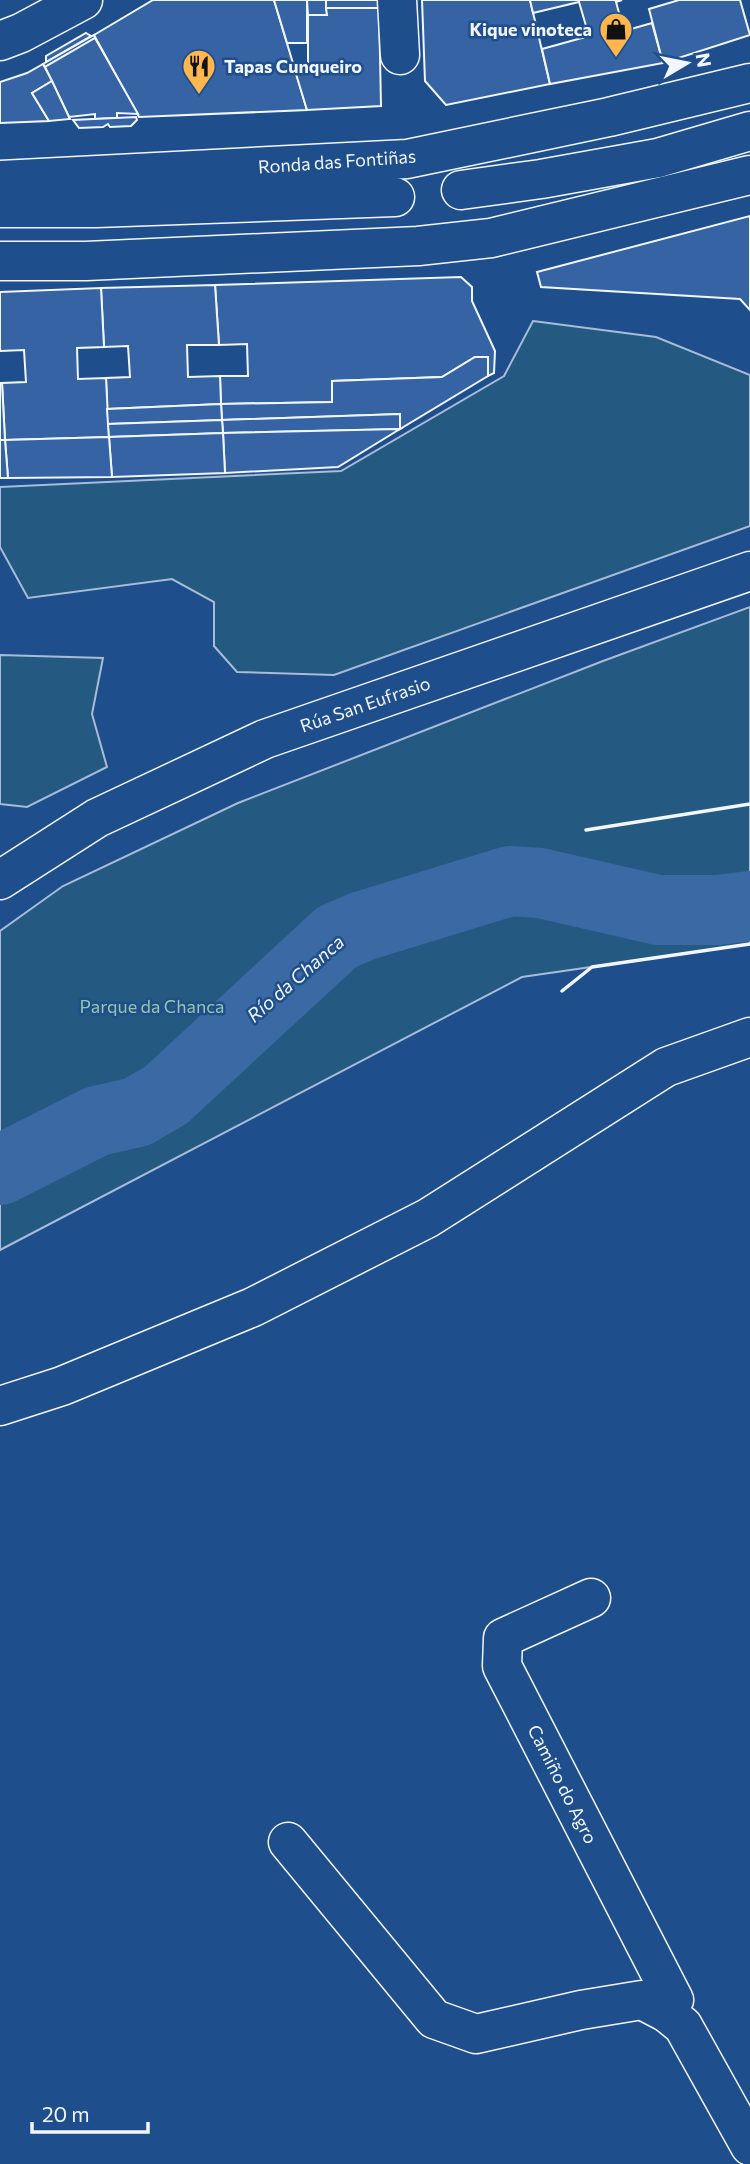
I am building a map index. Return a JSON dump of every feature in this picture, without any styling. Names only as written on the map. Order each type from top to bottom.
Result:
[{"type":"street","points":[[0,41],[21,33],[83,0]]},
{"type":"street","points":[[397,0],[400,55]]},
{"type":"street","name":"Ronda das Fontiñas","points":[[0,180],[407,159],[609,117],[750,83]]},
{"type":"street","points":[[461,190],[658,158],[750,131]]},
{"type":"street","points":[[407,159],[418,246]]},
{"type":"street","points":[[0,261],[86,261],[418,246],[491,238],[750,175]]},
{"type":"street","points":[[0,208],[96,208],[395,197]]},
{"type":"street","name":"Rúa San Eufrasio","points":[[0,880],[97,818],[265,739],[750,571]]},
{"type":"street","points":[[0,1406],[62,1386],[253,1307],[428,1219],[666,1067],[750,1037]]},
{"type":"street","name":"Camiño do Agro","points":[[591,1598],[503,1638],[502,1666],[674,2000],[667,2013]]},
{"type":"street","points":[[288,1842],[434,2019],[476,2034],[581,2010],[642,2000],[667,2013],[683,2026],[750,2146]]},
{"type":"green space","points":[[533,321],[656,337],[750,375],[750,526],[334,675],[237,672],[214,646],[214,602],[172,579],[28,598],[0,547],[0,487],[341,471],[504,376]]},
{"type":"green space","name":"Parque da Chanca","points":[[750,607],[750,944],[522,977],[0,1250],[0,931],[63,886],[238,803],[603,661]]},
{"type":"green space","points":[[0,655],[103,658],[92,714],[107,767],[27,807],[0,804]]},
{"type":"building","points":[[153,0],[274,0],[307,110],[139,117],[94,35]]},
{"type":"building","points":[[274,0],[307,0],[307,43],[287,43]]},
{"type":"building","points":[[307,0],[326,0],[327,15],[308,15]]},
{"type":"building","points":[[326,0],[379,0],[379,8],[326,8]]},
{"type":"building","points":[[422,0],[530,0],[550,84],[446,105],[425,81]]},
{"type":"building","points":[[530,0],[622,0],[616,2],[624,31],[652,23],[663,63],[550,84],[542,49],[589,36],[579,2],[533,13]]},
{"type":"building","points":[[679,0],[740,0],[750,35],[663,63],[649,9]]},
{"type":"building","points":[[326,8],[379,8],[381,106],[307,110],[293,64],[308,63],[308,15],[327,15]]},
{"type":"building","points":[[86,33],[91,36],[46,62],[46,56]]},
{"type":"building","points":[[94,35],[95,38],[45,67],[43,64]]},
{"type":"building","points":[[95,38],[138,114],[117,113],[117,118],[95,119],[95,114],[69,117],[45,67]]},
{"type":"building","points":[[43,64],[52,81],[32,93],[49,121],[0,123],[0,82],[27,73]]},
{"type":"building","points":[[52,81],[70,119],[49,121],[32,93]]},
{"type":"building","points":[[136,117],[137,120],[131,126],[110,127],[108,124],[103,127],[79,128],[73,120]]},
{"type":"building","points":[[750,216],[750,310],[740,299],[541,287],[537,272]]},
{"type":"building","points":[[461,277],[472,287],[472,301],[495,351],[494,373],[488,376],[488,357],[475,357],[442,377],[332,381],[332,402],[221,404],[220,376],[248,376],[247,344],[219,345],[215,285]]},
{"type":"building","points":[[215,285],[219,345],[187,345],[188,377],[220,376],[221,404],[107,409],[106,378],[130,377],[128,346],[104,347],[101,288]]},
{"type":"building","points":[[101,288],[104,347],[77,348],[78,379],[106,378],[109,437],[5,440],[2,383],[26,382],[24,350],[0,351],[0,292]]},
{"type":"building","points":[[475,357],[488,357],[488,376],[400,429],[400,414],[222,420],[221,404],[332,402],[332,381],[442,377]]},
{"type":"building","points":[[2,383],[5,440],[0,440]]},
{"type":"building","points":[[221,404],[222,420],[108,424],[107,409]]},
{"type":"building","points":[[400,414],[400,429],[223,433],[222,420]]},
{"type":"building","points":[[222,420],[223,433],[109,437],[108,424]]},
{"type":"building","points":[[400,429],[338,467],[225,473],[223,433]]},
{"type":"building","points":[[223,433],[225,473],[112,477],[109,437]]},
{"type":"building","points":[[109,437],[112,477],[8,478],[5,440]]},
{"type":"building","points":[[0,440],[5,440],[8,478],[0,478]]},
{"type":"waterway","name":"Río da Chanca","points":[[0,1170],[97,1121],[137,1112],[166,1095],[337,937],[363,926],[510,881],[540,883],[658,910],[718,910],[750,906]]},
{"type":"wall","points":[[586,830],[750,804]]},
{"type":"wall","points":[[562,991],[592,967],[750,944]]},
{"type":"place","name":"Kique vinoteca","points":[[616,59]]},
{"type":"place","name":"Tapas Cunqueiro","points":[[199,96]]}]
